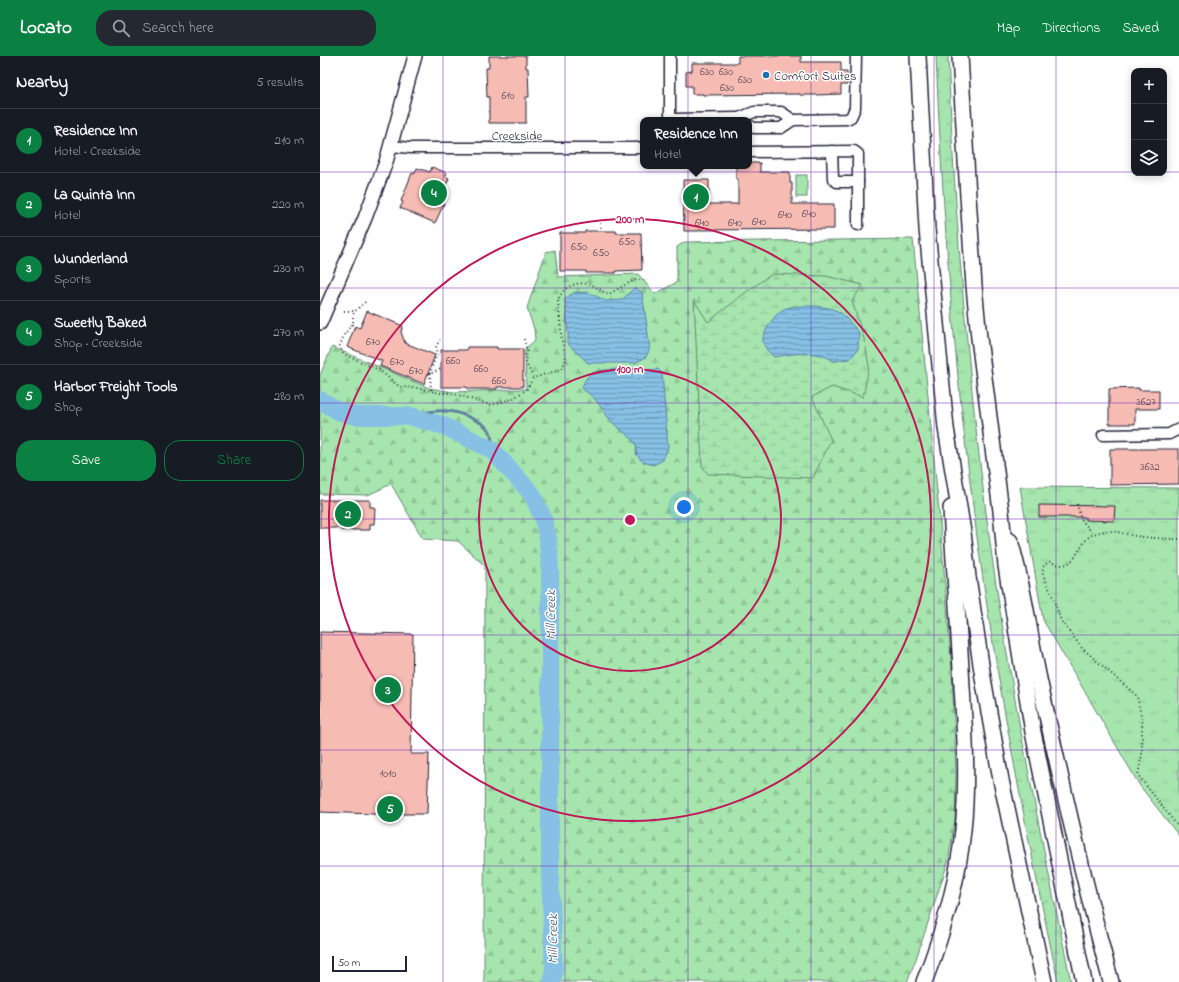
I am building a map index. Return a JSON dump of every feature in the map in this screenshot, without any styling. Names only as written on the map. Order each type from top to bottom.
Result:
[{"type":"highway","points":[[918,56],[927,229],[946,428],[964,725],[966,786],[963,828],[958,867],[952,896],[936,953],[924,982]]},
{"type":"highway","points":[[960,56],[974,286],[979,338],[1002,511],[1006,566],[1033,732],[1084,982]]},
{"type":"highway","points":[[946,428],[963,532],[968,577],[1001,780],[1044,982]]},
{"type":"highway","points":[[1002,511],[1017,564],[1059,771],[1111,982]]},
{"type":"highway","points":[[916,982],[918,976],[936,953]]},
{"type":"main road","points":[[320,323],[365,218],[392,146],[415,56]]},
{"type":"street","points":[[670,56],[670,117]]},
{"type":"street","points":[[752,127],[781,128],[792,120],[847,119],[850,117],[855,108],[856,56]]},
{"type":"street","points":[[744,117],[754,112],[781,112],[792,120]]},
{"type":"street","name":"Creekside","points":[[392,146],[438,148],[640,148]]},
{"type":"street","points":[[832,151],[833,179],[837,182],[858,182]]},
{"type":"street","points":[[752,152],[854,151],[858,154],[858,225]]},
{"type":"street","points":[[1103,435],[1169,434],[1179,429]]},
{"type":"path","points":[[600,223],[601,230]]},
{"type":"path","points":[[353,323],[344,336],[340,346],[343,354],[379,370],[400,387],[448,393],[490,405],[512,399],[527,389],[533,378],[537,376],[562,369],[566,359],[560,326],[558,301],[559,297],[566,288],[575,284],[588,284],[609,294],[634,280],[647,280]]},
{"type":"path","points":[[354,329],[353,315],[355,311],[365,302]]},
{"type":"path","points":[[344,311],[355,311]]},
{"type":"path","points":[[524,339],[527,351],[525,356],[527,365],[533,378]]},
{"type":"path","points":[[431,390],[429,374],[437,354],[436,346],[440,340]]},
{"type":"path","points":[[523,366],[527,365]]},
{"type":"path","points":[[429,374],[441,370]]},
{"type":"path","points":[[1077,504],[1081,519],[1093,534]]},
{"type":"path","points":[[1179,539],[1155,539],[1112,530],[1093,534],[1084,541],[1070,562],[1062,565],[1050,562],[1044,566],[1042,572],[1061,621],[1082,648],[1137,696],[1142,720],[1142,755],[1138,775],[1179,828]]},
{"type":"green space","points":[[936,56],[948,56],[964,307],[976,432],[992,557],[1018,717],[1071,982],[1058,982],[1008,733],[987,608],[964,429],[953,323],[941,163]]},
{"type":"green space","points":[[796,175],[807,175],[807,197],[796,197]]},
{"type":"green space","points":[[913,239],[940,522],[952,670],[956,772],[955,820],[948,862],[907,982],[484,982],[485,566],[458,541],[423,539],[391,484],[368,495],[320,494],[320,375],[332,347],[429,388],[454,392],[526,389],[525,349],[535,340],[534,329],[527,308],[546,252],[555,250],[558,277],[638,274],[655,294],[677,282],[677,247],[685,242]]},
{"type":"green space","points":[[772,274],[826,276],[863,285],[852,301],[865,342],[869,367],[863,397],[832,387],[812,397],[831,440],[813,478],[708,474],[702,466],[694,300],[708,322]]},
{"type":"green space","points":[[1020,487],[1179,488],[1179,836],[1140,786],[1043,620]]},
{"type":"water","points":[[634,288],[642,292],[650,348],[646,357],[635,363],[588,363],[569,345],[565,299],[573,293],[588,292],[606,301],[622,300]]},
{"type":"water","points":[[797,306],[826,307],[838,311],[859,333],[858,349],[850,359],[833,361],[820,355],[804,353],[774,357],[768,351],[764,344],[763,338],[774,318],[782,310]]},
{"type":"water","points":[[610,369],[658,369],[662,373],[668,447],[663,460],[653,465],[643,462],[636,454],[636,446],[634,442],[613,423],[596,400],[582,389],[586,379],[594,372]]},
{"type":"building","points":[[489,56],[526,56],[529,97],[526,97],[526,123],[489,123],[489,97],[487,97],[486,68],[489,68]]},
{"type":"building","name":"Comfort Suites","points":[[738,56],[801,56],[801,62],[841,62],[841,71],[847,71],[847,85],[841,85],[841,94],[816,95],[703,95],[692,94],[692,86],[686,86],[686,72],[692,71],[692,63],[738,63]]},
{"type":"building","points":[[752,163],[760,163],[760,172],[790,172],[790,183],[792,183],[792,204],[834,204],[834,229],[684,231],[683,180],[709,180],[709,204],[738,204],[738,179],[736,179],[736,169],[752,169]]},
{"type":"building","points":[[432,167],[447,173],[445,176],[449,178],[444,190],[448,191],[447,197],[435,223],[400,208],[403,202],[401,201],[412,173],[414,174],[417,168],[430,172]]},
{"type":"building","points":[[585,231],[641,233],[642,270],[616,271],[616,273],[560,271],[560,233],[585,233]]},
{"type":"building","points":[[367,311],[403,326],[401,332],[405,343],[435,355],[424,384],[380,366],[382,361],[347,347],[355,326],[360,328]]},
{"type":"building","points":[[467,347],[523,349],[523,387],[467,389],[467,387],[441,387],[441,350],[467,350]]},
{"type":"building","points":[[1139,388],[1139,390],[1159,390],[1159,409],[1135,409],[1135,424],[1109,424],[1109,389]]},
{"type":"building","points":[[1110,449],[1179,449],[1179,484],[1110,485]]},
{"type":"building","points":[[320,500],[370,500],[370,507],[374,507],[375,510],[374,524],[370,524],[370,530],[320,528]]},
{"type":"building","points":[[1039,505],[1115,506],[1114,521],[1085,520],[1085,517],[1039,517]]},
{"type":"building","points":[[320,632],[413,634],[411,754],[429,754],[427,814],[400,815],[320,812]]},
{"type":"waterway","name":"Mill Creek","points":[[320,400],[338,411],[356,416],[410,416],[444,426],[492,450],[532,494],[543,518],[548,539],[550,571],[550,877],[554,969],[552,982]]},
{"type":"waterway","points":[[410,416],[434,411],[449,411],[465,415],[481,423],[488,429],[491,437],[492,450]]},
{"type":"place","name":"Comfort Suites","points":[[766,75]]},
{"type":"place","name":"Sweetly Baked","points":[[434,193]]},
{"type":"place","name":"Residence Inn","points":[[696,197]]},
{"type":"place","name":"La Quinta Inn","points":[[348,514]]},
{"type":"place","name":"Wunderland","points":[[388,690]]},
{"type":"place","name":"Harbor Freight Tools","points":[[390,809]]}]
